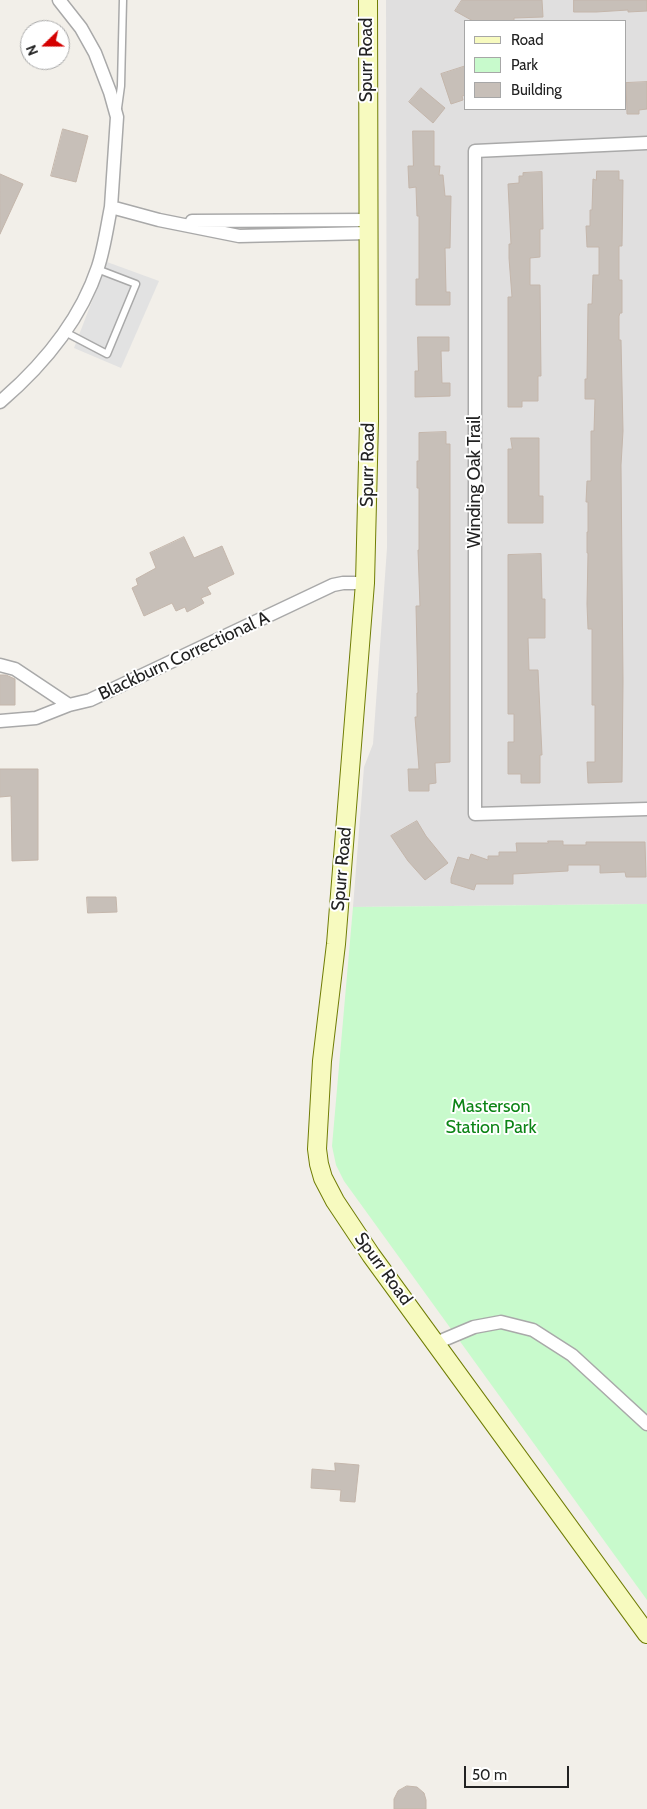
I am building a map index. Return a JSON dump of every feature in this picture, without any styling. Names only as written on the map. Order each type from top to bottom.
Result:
[{"type":"street","points":[[0,402],[25,381],[65,332],[85,298],[97,269],[111,207],[117,117],[110,92],[95,53],[81,28],[59,0]]},
{"type":"street","name":"Spurr Road","points":[[368,0],[369,422],[365,582],[336,944],[322,1061],[317,1149],[319,1164],[323,1178],[335,1201],[371,1255],[647,1634]]},
{"type":"street","name":"Winding Oak Trail","points":[[647,143],[475,151],[475,814],[647,809]]},
{"type":"street","points":[[111,207],[160,220],[239,236],[368,226]]},
{"type":"street","name":"Blackburn Correctional A","points":[[0,721],[36,718],[69,705],[90,700],[333,585],[365,582]]},
{"type":"street","points":[[0,665],[15,670],[69,705]]},
{"type":"street","points":[[436,1343],[474,1327],[501,1322],[533,1330],[572,1355],[647,1424]]},
{"type":"lane","points":[[117,117],[121,86],[124,0]]},
{"type":"lane","points":[[65,332],[107,354],[136,284],[97,269]]},
{"type":"shaded area","points":[[386,0],[647,0],[647,904],[353,907],[364,767],[373,744],[387,548]]},
{"type":"shaded area","points":[[107,262],[159,281],[121,368],[74,348]]},
{"type":"green space","name":"Masterson Station Park","points":[[647,904],[647,1600],[344,1181],[336,1165],[332,1146],[353,907]]},
{"type":"building","points":[[462,0],[542,0],[543,17],[514,18],[514,20],[471,20],[455,11]]},
{"type":"building","points":[[574,0],[647,0],[647,11],[574,12]]},
{"type":"building","points":[[464,67],[463,100],[451,104],[441,74]]},
{"type":"building","points":[[647,82],[647,109],[639,110],[639,114],[627,114],[627,83]]},
{"type":"building","points":[[421,88],[445,108],[433,123],[409,102]]},
{"type":"building","points":[[63,129],[88,136],[76,182],[51,176]]},
{"type":"building","points":[[413,131],[434,131],[434,166],[440,166],[439,175],[443,175],[445,196],[451,196],[450,248],[445,248],[446,292],[450,292],[450,305],[416,305],[416,279],[419,279],[419,216],[417,216],[416,187],[409,188],[408,166],[413,166]]},
{"type":"building","points":[[597,171],[619,171],[619,180],[623,180],[622,246],[619,246],[619,280],[622,280],[622,313],[619,316],[619,340],[621,340],[623,431],[621,465],[622,782],[588,783],[587,762],[595,762],[595,705],[592,705],[592,629],[588,629],[588,502],[586,502],[587,481],[591,481],[591,431],[594,431],[595,399],[585,399],[585,379],[587,379],[588,304],[592,304],[593,275],[599,275],[599,247],[587,247],[586,226],[590,226],[593,179],[596,180]]},
{"type":"building","points":[[542,172],[543,229],[540,229],[540,257],[530,258],[530,285],[540,285],[541,376],[538,376],[538,401],[522,401],[522,407],[508,407],[508,297],[512,297],[509,258],[509,244],[511,244],[508,184],[519,183],[519,176],[523,176],[523,173]]},
{"type":"building","points":[[0,174],[23,184],[0,234]]},
{"type":"building","points":[[418,337],[449,337],[449,351],[441,351],[442,383],[450,383],[450,396],[415,397],[415,371],[418,371]]},
{"type":"building","points":[[446,432],[446,444],[450,444],[450,762],[435,763],[436,783],[429,784],[429,791],[409,791],[408,769],[419,769],[415,717],[417,717],[418,693],[416,606],[420,606],[418,550],[419,488],[417,488],[419,433]]},
{"type":"building","points":[[511,438],[539,438],[539,496],[543,496],[543,523],[508,523],[508,449],[512,449]]},
{"type":"building","points":[[184,537],[194,558],[222,546],[234,574],[207,587],[211,594],[201,598],[204,603],[187,612],[185,607],[176,611],[172,603],[144,616],[132,588],[138,585],[136,579],[156,568],[150,553]]},
{"type":"building","points":[[541,554],[542,599],[545,599],[545,638],[528,638],[529,670],[538,670],[542,755],[540,755],[540,783],[521,783],[521,774],[508,774],[508,742],[514,742],[514,714],[508,714],[508,555]]},
{"type":"building","points":[[0,675],[6,675],[15,679],[15,705],[0,705]]},
{"type":"building","points":[[0,769],[38,769],[38,860],[12,861],[11,796],[0,797]]},
{"type":"building","points":[[417,821],[426,836],[448,863],[425,880],[408,861],[391,836]]},
{"type":"building","points":[[548,841],[563,841],[563,845],[586,845],[586,842],[645,842],[646,877],[626,877],[625,872],[600,873],[600,865],[568,865],[568,871],[513,874],[513,884],[476,884],[474,890],[451,883],[458,857],[469,860],[471,854],[488,860],[488,856],[499,856],[499,852],[517,852],[516,843],[548,843]]},
{"type":"building","points":[[87,897],[116,897],[117,912],[88,913]]},
{"type":"building","points":[[335,1463],[359,1465],[355,1502],[340,1501],[341,1490],[311,1488],[312,1469],[335,1471]]},
{"type":"building","points":[[407,1786],[417,1787],[424,1793],[426,1809],[394,1809],[394,1799],[398,1791]]}]
